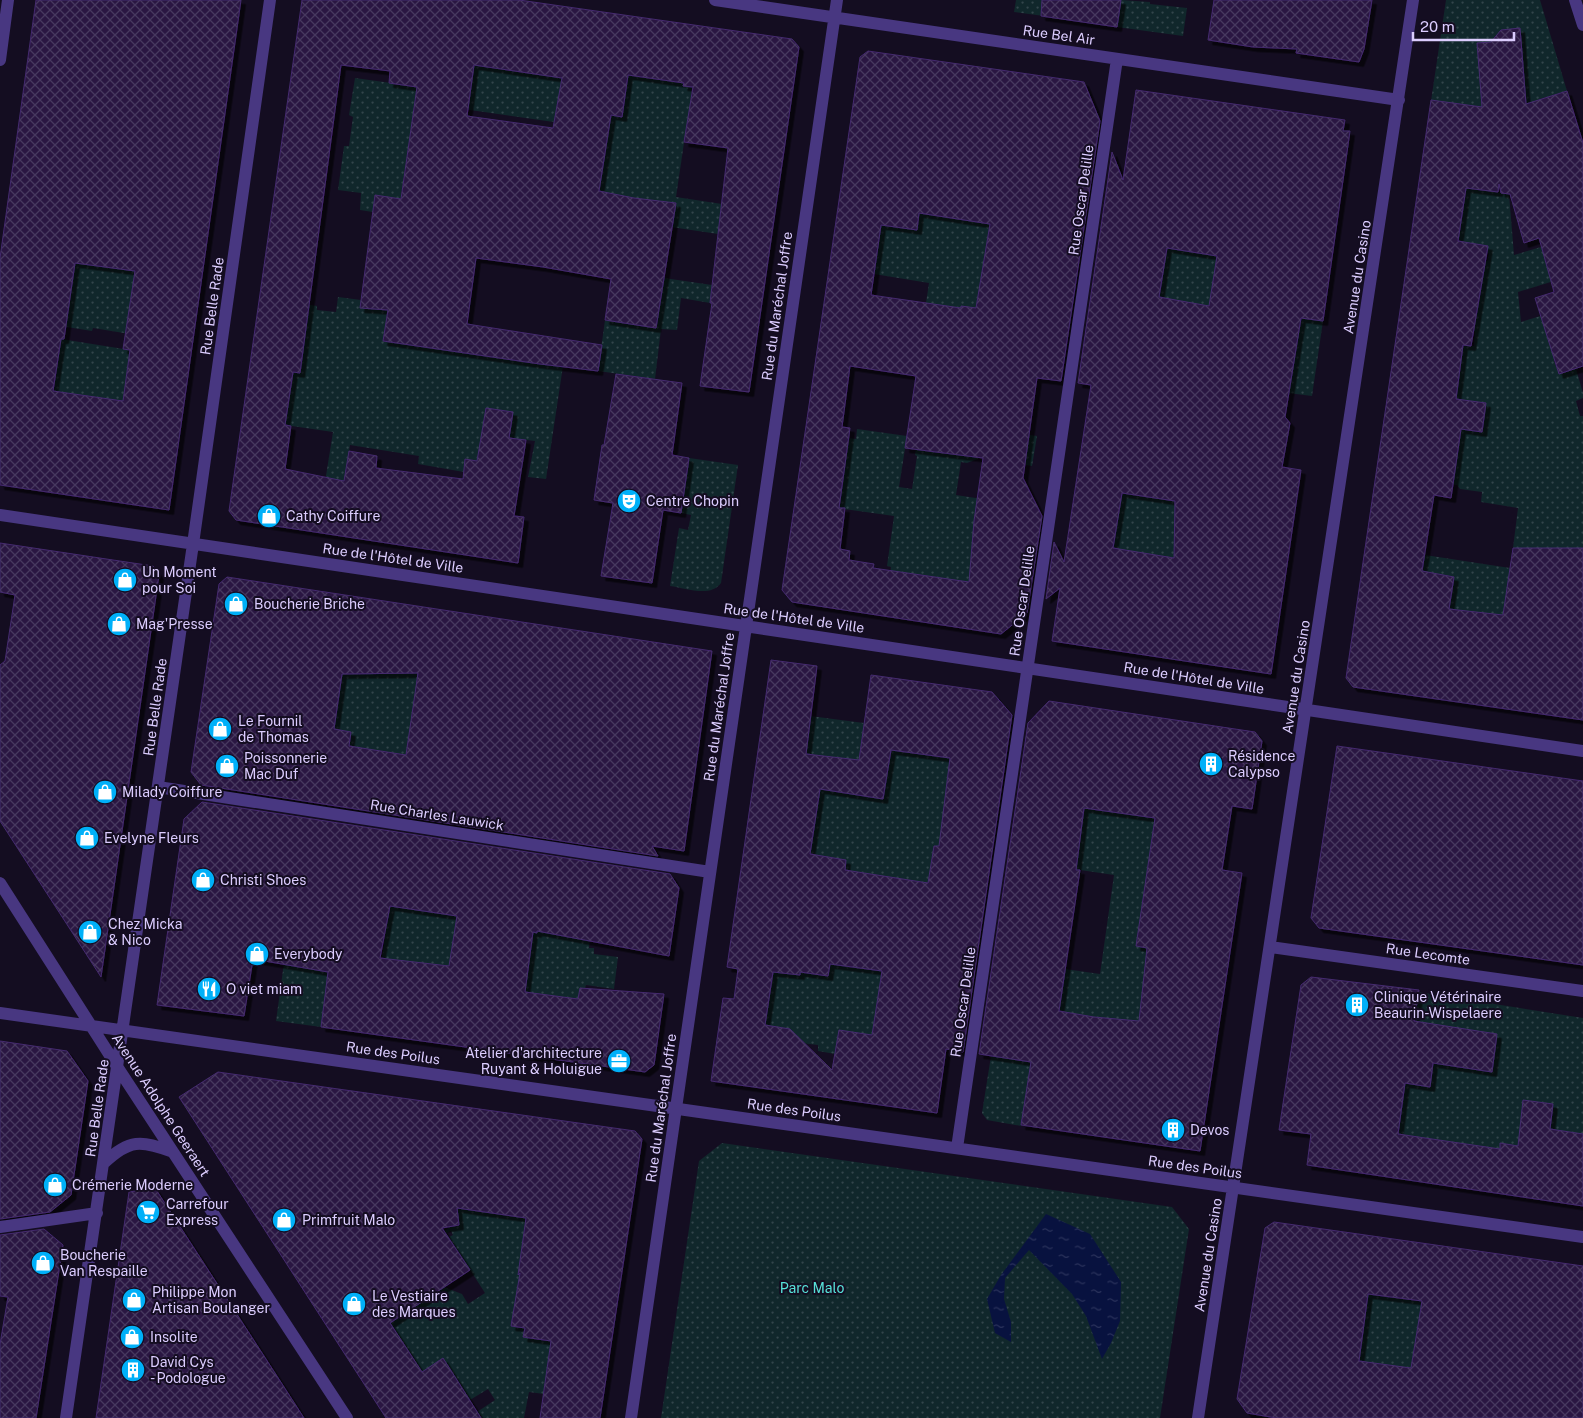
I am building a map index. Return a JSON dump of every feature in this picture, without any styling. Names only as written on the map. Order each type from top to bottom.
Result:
[{"type":"street","points":[[0,60],[8,0]]},
{"type":"street","name":"Rue Belle Rade","points":[[66,1418],[118,1068],[270,0]]},
{"type":"street","name":"Rue Bel Air","points":[[715,0],[1399,100]]},
{"type":"street","name":"Rue du Maréchal Joffre","points":[[631,1418],[837,0]]},
{"type":"street","name":"Avenue du Casino","points":[[1198,1418],[1414,0]]},
{"type":"street","points":[[1575,0],[1583,25]]},
{"type":"street","name":"Rue Oscar Delille","points":[[957,1148],[1117,59]]},
{"type":"street","name":"Rue de l'Hôtel de Ville","points":[[0,515],[1583,751]]},
{"type":"street","name":"Rue Charles Lauwick","points":[[158,787],[710,872]]},
{"type":"street","name":"Avenue Adolphe Geeraert","points":[[0,883],[118,1068],[347,1418]]},
{"type":"street","name":"Rue Lecomte","points":[[1270,947],[1583,991]]},
{"type":"street","name":"Rue des Poilus","points":[[0,1013],[1583,1236]]},
{"type":"street","points":[[104,1163],[120,1150],[134,1144],[149,1144],[173,1152]]},
{"type":"street","points":[[0,1227],[97,1213]]},
{"type":"green space","points":[[1016,0],[1068,0],[1066,19],[1014,12]]},
{"type":"green space","points":[[1121,0],[1150,2],[1150,4],[1187,8],[1183,36],[1117,27]]},
{"type":"green space","points":[[1446,0],[1540,0],[1567,91],[1537,100],[1543,122],[1431,101]]},
{"type":"green space","points":[[477,41],[494,43],[491,68],[524,73],[572,65],[557,107],[622,117],[628,75],[657,79],[660,61],[686,65],[683,85],[692,87],[691,100],[695,100],[686,129],[676,197],[722,204],[718,234],[671,227],[599,193],[561,123],[415,102],[398,216],[360,210],[361,193],[338,190],[344,146],[349,146],[353,117],[349,115],[355,78],[420,87]]},
{"type":"green space","points":[[1498,173],[1496,192],[1509,194],[1514,255],[1578,236],[1583,272],[1518,292],[1521,322],[1583,303],[1571,355],[1554,361],[1559,374],[1576,369],[1583,393],[1583,398],[1576,401],[1580,416],[1583,416],[1583,548],[1513,548],[1518,508],[1481,502],[1482,492],[1460,489],[1457,485],[1448,484],[1461,429],[1482,432],[1485,403],[1456,399],[1453,344],[1474,346],[1475,332],[1438,327],[1476,316],[1479,298],[1409,251],[1488,261],[1489,253],[1483,253],[1456,241],[1467,178]]},
{"type":"green space","points":[[919,213],[1021,229],[1009,312],[961,307],[959,321],[924,316],[929,283],[874,274],[880,225],[917,230]]},
{"type":"green space","points":[[68,245],[101,266],[142,272],[136,335],[93,328],[92,331],[48,324],[68,307],[71,292]]},
{"type":"green space","points":[[1162,247],[1217,256],[1277,315],[1323,321],[1312,396],[1288,393],[1159,297],[1163,273]]},
{"type":"green space","points":[[664,278],[712,285],[710,303],[681,298],[677,330],[661,329],[655,379],[598,371],[605,320],[656,328]]},
{"type":"green space","points":[[338,297],[361,300],[366,307],[388,310],[383,341],[563,366],[546,479],[528,477],[535,441],[509,438],[512,412],[486,408],[480,445],[480,461],[465,459],[464,472],[418,464],[419,456],[350,445],[343,489],[325,482],[333,432],[285,425],[293,372],[300,373],[303,357],[296,355],[304,304],[317,306],[317,310],[336,312]]},
{"type":"green space","points":[[61,339],[130,350],[123,401],[54,392]]},
{"type":"green space","points":[[921,419],[1037,436],[1032,466],[980,458],[967,463],[961,462],[956,495],[989,500],[977,593],[922,622],[929,576],[916,574],[915,578],[890,574],[891,567],[887,566],[894,516],[837,508],[840,491],[842,491],[843,479],[841,478],[848,438],[856,439],[857,429],[907,436],[899,487],[912,489]]},
{"type":"green space","points":[[689,458],[738,465],[721,583],[717,588],[704,591],[670,586],[679,528],[688,530],[691,515],[681,513]]},
{"type":"green space","points":[[1120,493],[1175,501],[1182,559],[1113,549]]},
{"type":"green space","points":[[1425,555],[1510,568],[1508,583],[1539,583],[1521,599],[1506,596],[1503,615],[1454,650],[1446,589],[1452,590],[1454,577],[1422,571]]},
{"type":"green space","points":[[330,639],[378,674],[384,674],[386,668],[448,678],[413,708],[406,755],[376,750],[346,766],[351,732],[334,729],[339,697]]},
{"type":"green space","points":[[810,716],[864,723],[857,773],[820,756],[810,754],[799,759]]},
{"type":"green space","points":[[895,722],[952,754],[944,808],[944,848],[934,846],[928,883],[845,870],[846,860],[802,853],[794,839],[812,841],[815,819],[796,779],[855,786]]},
{"type":"green space","points":[[1101,779],[1097,810],[1155,818],[1136,946],[1180,952],[1143,988],[1141,1004],[1168,1044],[1108,1019],[1080,1015],[1051,1079],[1029,1076],[1021,1126],[987,1120],[982,1113],[991,1056],[1044,966],[1100,974],[1114,875],[1019,861],[1082,822],[1084,808]]},
{"type":"green space","points":[[443,890],[529,959],[533,932],[541,906],[564,931],[563,936],[569,937],[570,935],[590,938],[589,948],[594,948],[594,954],[618,957],[614,989],[586,985],[585,988],[580,988],[578,999],[525,992],[446,993],[436,965],[421,963],[378,989],[389,905],[424,907],[424,911],[429,912]]},
{"type":"green space","points":[[832,949],[860,968],[914,976],[870,1053],[835,1054],[818,1051],[818,1045],[792,1042],[793,1032],[790,1029],[762,1025],[767,988],[771,988],[773,972],[800,975],[800,972],[828,976]]},
{"type":"green space","points":[[284,963],[344,972],[326,990],[321,1027],[276,1021]]},
{"type":"green space","points":[[1419,992],[1583,1018],[1583,1134],[1549,1138],[1553,1104],[1538,1102],[1530,1151],[1500,1143],[1500,1149],[1398,1134],[1349,1074],[1430,1087],[1433,1063],[1492,1072],[1413,1030]]},
{"type":"green space","name":"Parc Malo","points":[[722,1143],[1172,1207],[1189,1229],[1160,1418],[661,1418],[699,1161]]},
{"type":"green space","points":[[457,1208],[527,1218],[544,1272],[511,1326],[525,1328],[524,1337],[552,1342],[544,1394],[529,1392],[524,1418],[468,1418],[495,1400],[488,1389],[447,1414],[414,1377],[415,1362],[390,1323],[444,1287],[462,1294],[468,1304],[485,1293],[449,1237],[453,1235],[451,1231],[446,1233],[445,1231],[450,1227],[459,1225]]},
{"type":"green space","points":[[1368,1294],[1449,1306],[1415,1342],[1410,1375],[1389,1365],[1374,1363],[1373,1369],[1323,1356],[1363,1333]]},
{"type":"water","points":[[1046,1214],[1090,1234],[1121,1282],[1120,1321],[1102,1359],[1086,1316],[1072,1294],[1029,1250],[1005,1278],[1004,1299],[1011,1322],[1011,1342],[995,1333],[987,1299],[1001,1275]]},
{"type":"building","points":[[36,0],[241,0],[169,510],[0,485],[0,258]],"holes":[[[75,263],[135,271],[123,349],[130,350],[123,401],[53,391],[61,339],[64,339]]]},
{"type":"building","points":[[302,0],[519,0],[792,39],[799,47],[749,392],[700,386],[712,303],[710,303],[728,148],[684,142],[693,87],[683,86],[684,83],[628,75],[622,117],[611,115],[599,191],[634,198],[676,203],[656,328],[605,320],[611,279],[476,258],[467,324],[602,345],[598,371],[383,341],[388,310],[360,308],[375,195],[401,199],[417,87],[389,83],[390,71],[341,65],[300,373],[293,372],[285,425],[291,426],[285,469],[344,481],[349,451],[377,456],[376,468],[463,479],[465,459],[477,461],[486,408],[513,412],[509,438],[526,440],[514,516],[524,517],[518,563],[236,520],[229,511]],"holes":[[[474,65],[562,78],[553,128],[467,116]]]},
{"type":"building","points":[[1042,0],[1121,0],[1117,27],[1041,16]]},
{"type":"building","points":[[1214,0],[1372,0],[1364,49],[1359,62],[1296,53],[1297,49],[1253,47],[1208,40]]},
{"type":"building","points":[[1520,28],[1526,104],[1567,91],[1583,143],[1583,366],[1559,374],[1535,298],[1554,292],[1539,238],[1524,243],[1510,194],[1501,193],[1499,184],[1498,192],[1466,188],[1458,241],[1488,246],[1471,346],[1463,345],[1456,399],[1486,403],[1482,432],[1461,429],[1451,498],[1434,495],[1422,571],[1454,577],[1449,609],[1503,615],[1513,548],[1583,548],[1583,720],[1353,687],[1346,678],[1431,100],[1482,107],[1477,43],[1491,42],[1501,30]]},
{"type":"building","points":[[868,51],[1084,82],[1100,121],[1061,381],[1037,378],[1023,478],[1042,516],[1027,613],[1001,634],[792,602],[782,590],[860,57]],"holes":[[[919,213],[990,224],[976,308],[961,306],[961,308],[871,295],[881,225],[917,230]],[[850,366],[916,376],[905,448],[983,458],[974,521],[969,582],[873,568],[874,564],[849,560],[850,551],[840,549],[845,508],[839,508],[850,428],[842,427]]]},
{"type":"building","points":[[1136,90],[1345,120],[1343,131],[1350,131],[1323,321],[1301,318],[1285,417],[1290,423],[1282,467],[1301,470],[1271,674],[1052,641],[1060,588],[1046,599],[1054,542],[1064,562],[1091,385],[1078,383],[1112,152],[1123,180]],"holes":[[[1167,248],[1217,256],[1209,306],[1159,297]],[[1122,493],[1175,501],[1174,558],[1113,548]]]},
{"type":"building","points":[[616,374],[682,383],[672,455],[689,458],[681,513],[663,510],[652,583],[601,576],[613,503],[594,500],[602,445],[604,445]]},
{"type":"building","points":[[0,543],[153,566],[159,575],[101,977],[0,821],[0,665],[5,661],[15,595],[0,592]]},
{"type":"building","points":[[227,577],[712,651],[684,851],[652,846],[658,856],[201,785],[191,772],[219,584]],"holes":[[[418,673],[406,755],[349,746],[351,732],[334,729],[342,674]]]},
{"type":"building","points":[[771,660],[817,666],[806,754],[859,760],[871,675],[992,692],[1012,715],[963,1052],[946,1049],[937,1113],[711,1081],[723,998],[734,999],[738,969],[727,967]],"holes":[[[891,750],[950,758],[939,846],[934,846],[928,883],[845,870],[846,860],[810,854],[820,789],[883,799]],[[830,964],[882,971],[872,1035],[839,1030],[832,1070],[790,1029],[765,1025],[773,972],[800,975],[800,972],[828,976]]]},
{"type":"building","points":[[1049,701],[1255,732],[1262,741],[1252,809],[1232,806],[1222,870],[1242,873],[1200,1151],[1021,1125],[1031,1062],[979,1054],[1028,723]],"holes":[[[1084,808],[1155,818],[1136,946],[1147,948],[1139,1021],[1094,1017],[1059,1011],[1080,870],[1076,870]]]},
{"type":"building","points":[[1337,746],[1583,781],[1583,965],[1319,928],[1311,918]]},
{"type":"building","points":[[202,802],[670,874],[679,888],[669,956],[537,931],[537,933],[533,932],[525,992],[578,999],[580,988],[664,994],[654,1065],[645,1072],[321,1027],[328,972],[253,959],[244,1016],[157,1005],[184,819]],"holes":[[[390,906],[457,916],[449,966],[380,958]]]},
{"type":"building","points":[[1311,977],[1419,990],[1414,1021],[1497,1034],[1492,1072],[1433,1063],[1430,1087],[1405,1083],[1398,1134],[1500,1149],[1500,1143],[1518,1146],[1523,1100],[1553,1104],[1550,1129],[1583,1134],[1583,1206],[1307,1165],[1311,1134],[1279,1130],[1301,985]]},
{"type":"building","points":[[0,1041],[67,1051],[88,1081],[71,1195],[50,1212],[0,1219]]},
{"type":"building","points":[[218,1072],[635,1131],[642,1139],[600,1418],[540,1418],[551,1341],[523,1337],[525,1328],[511,1326],[520,1273],[518,1275],[526,1218],[457,1208],[459,1225],[442,1228],[470,1270],[390,1323],[422,1372],[443,1358],[481,1418],[386,1418],[179,1097]]},
{"type":"building","points":[[155,1188],[304,1418],[96,1418],[129,1192]]},
{"type":"building","points":[[1274,1222],[1583,1266],[1583,1418],[1276,1418],[1247,1413],[1237,1399],[1265,1228]],"holes":[[[1368,1294],[1422,1301],[1411,1368],[1359,1361]]]},
{"type":"building","points":[[44,1229],[63,1245],[36,1418],[0,1418],[0,1344],[8,1297],[0,1296],[0,1235]]},
{"type":"place","name":"Centre Chopin","points":[[629,501]]},
{"type":"place","name":"Cathy Coiffure","points":[[269,516]]},
{"type":"place","name":"Un Moment pour Soi","points":[[125,580]]},
{"type":"place","name":"Boucherie Briche","points":[[236,604]]},
{"type":"place","name":"Mag'Presse","points":[[119,624]]},
{"type":"place","name":"Le Fournil de Thomas","points":[[220,729]]},
{"type":"place","name":"Résidence Calypso","points":[[1211,764]]},
{"type":"place","name":"Poissonnerie Mac Duf","points":[[227,766]]},
{"type":"place","name":"Milady Coiffure","points":[[105,792]]},
{"type":"place","name":"Evelyne Fleurs","points":[[87,838]]},
{"type":"place","name":"Christi Shoes","points":[[203,880]]},
{"type":"place","name":"Chez Micka & Nico","points":[[90,932]]},
{"type":"place","name":"Everybody","points":[[257,954]]},
{"type":"place","name":"O viet miam","points":[[209,989]]},
{"type":"place","name":"Clinique Vétérinaire Beaurin-Wispelaere","points":[[1357,1005]]},
{"type":"place","name":"Atelier d'architecture Ruyant & Holuigue","points":[[619,1061]]},
{"type":"place","name":"Devos","points":[[1173,1130]]},
{"type":"place","name":"Crémerie Moderne","points":[[55,1185]]},
{"type":"place","name":"Carrefour Express","points":[[148,1212]]},
{"type":"place","name":"Primfruit Malo","points":[[284,1220]]},
{"type":"place","name":"Boucherie Van Respaille","points":[[43,1263]]},
{"type":"place","name":"Philippe Mon Artisan Boulanger","points":[[134,1300]]},
{"type":"place","name":"Le Vestiaire des Marques","points":[[354,1304]]},
{"type":"place","name":"Insolite","points":[[132,1337]]},
{"type":"place","name":"David Cys - Podologue","points":[[133,1370]]}]
